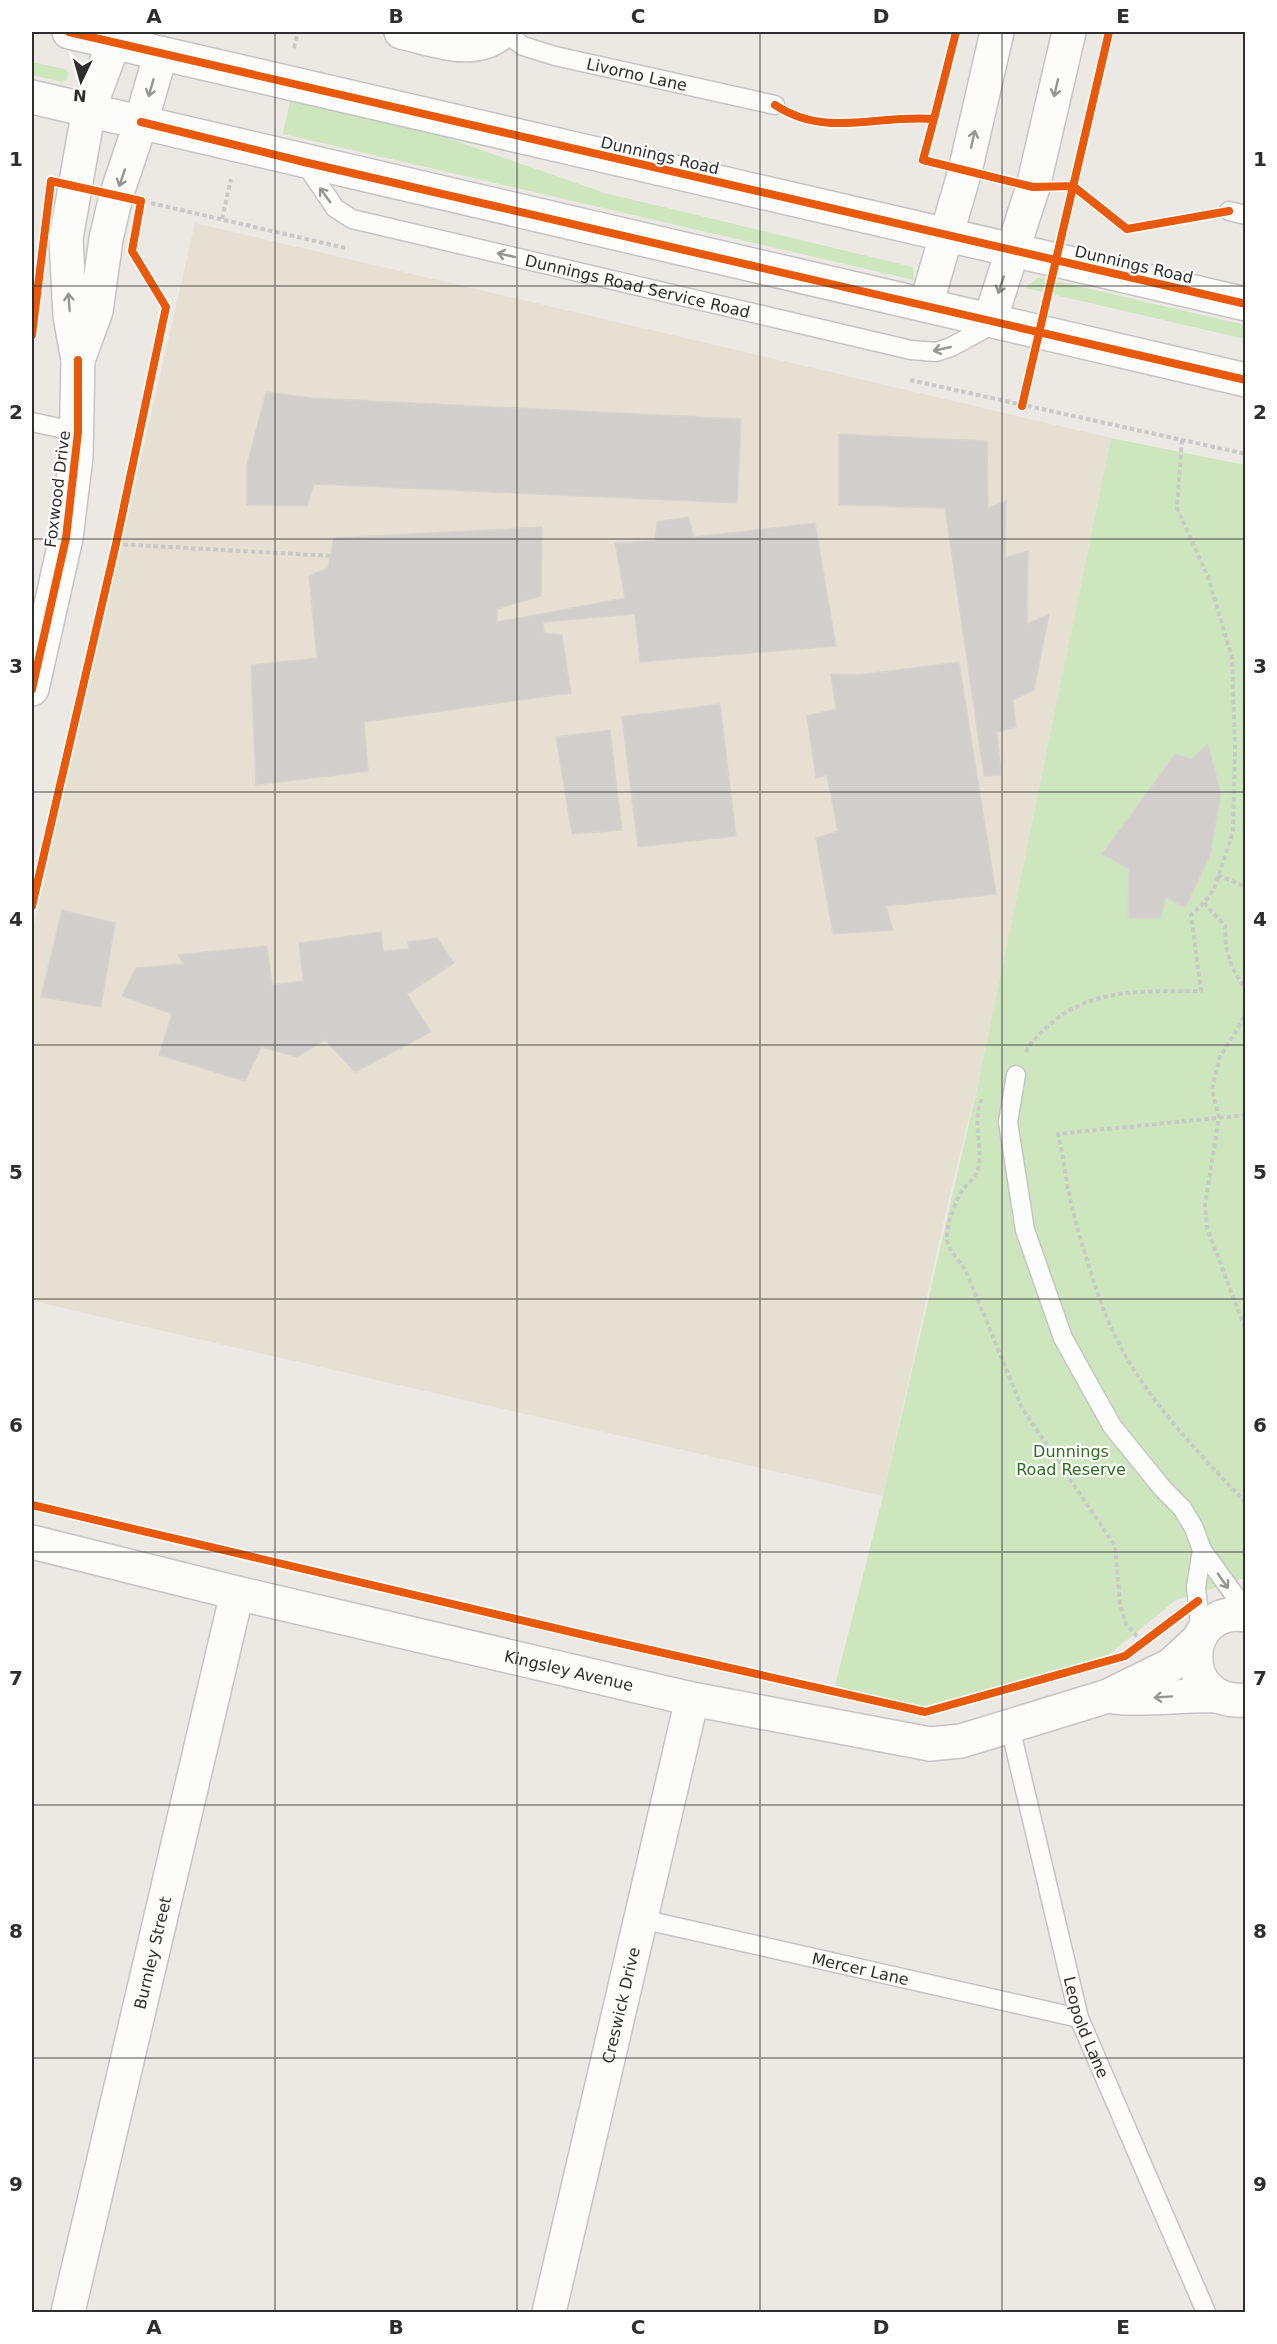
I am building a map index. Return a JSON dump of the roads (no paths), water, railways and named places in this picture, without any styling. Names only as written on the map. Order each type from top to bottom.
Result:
[{"type":"street","name":"Dunnings Road","points":[[69,32],[1245,304]]},
{"type":"street","name":"Livorno Lane","points":[[401,32],[454,44],[471,45],[483,44],[503,32]]},
{"type":"street","points":[[926,305],[965,171],[997,32]]},
{"type":"street","points":[[990,320],[1033,188],[1069,32]]},
{"type":"street","name":"Foxwood Drive","points":[[32,689],[66,538],[78,432],[78,360],[69,316],[66,238],[89,109],[114,42]]},
{"type":"street","name":"Foxwood Drive","points":[[78,360],[96,311],[106,239],[116,196],[161,54]]},
{"type":"street","points":[[32,97],[1245,380]]},
{"type":"street","name":"Kingsley Avenue","points":[[32,1542],[237,1593],[692,1699],[930,1744],[961,1741],[1108,1696],[1171,1665],[1217,1619],[1227,1615],[1245,1613]]},
{"type":"street","name":"Burnley Street","points":[[68,2313],[237,1593]]},
{"type":"street","points":[[1200,1637],[1195,1653],[1200,1678],[1208,1688],[1234,1705]]},
{"type":"street","name":"Kingsley Avenue","points":[[1108,1696],[1131,1699],[1184,1695],[1234,1705]]},
{"type":"street","name":"Creswick Drive","points":[[549,2313],[692,1699]]},
{"type":"lane","name":"Livorno Lane","points":[[503,32],[523,46],[555,56],[775,105]]},
{"type":"lane","name":"Dunnings Road Service Road","points":[[304,162],[335,208],[352,219],[911,350],[936,352],[951,347],[986,328],[990,320]]},
{"type":"lane","points":[[32,422],[78,432]]},
{"type":"lane","points":[[1016,1075],[1008,1122],[1025,1230],[1064,1338],[1112,1426],[1163,1489],[1182,1508],[1194,1528],[1202,1550],[1245,1613]]},
{"type":"lane","points":[[1200,1637],[1196,1587],[1202,1550]]},
{"type":"lane","name":"Leopold Lane","points":[[1010,1727],[1079,2018],[1206,2313]]},
{"type":"lane","name":"Mercer Lane","points":[[641,1919],[1079,2018]]},
{"type":"park label","name":"Dunnings Road Reserve","points":[[1071,1460]]}]
